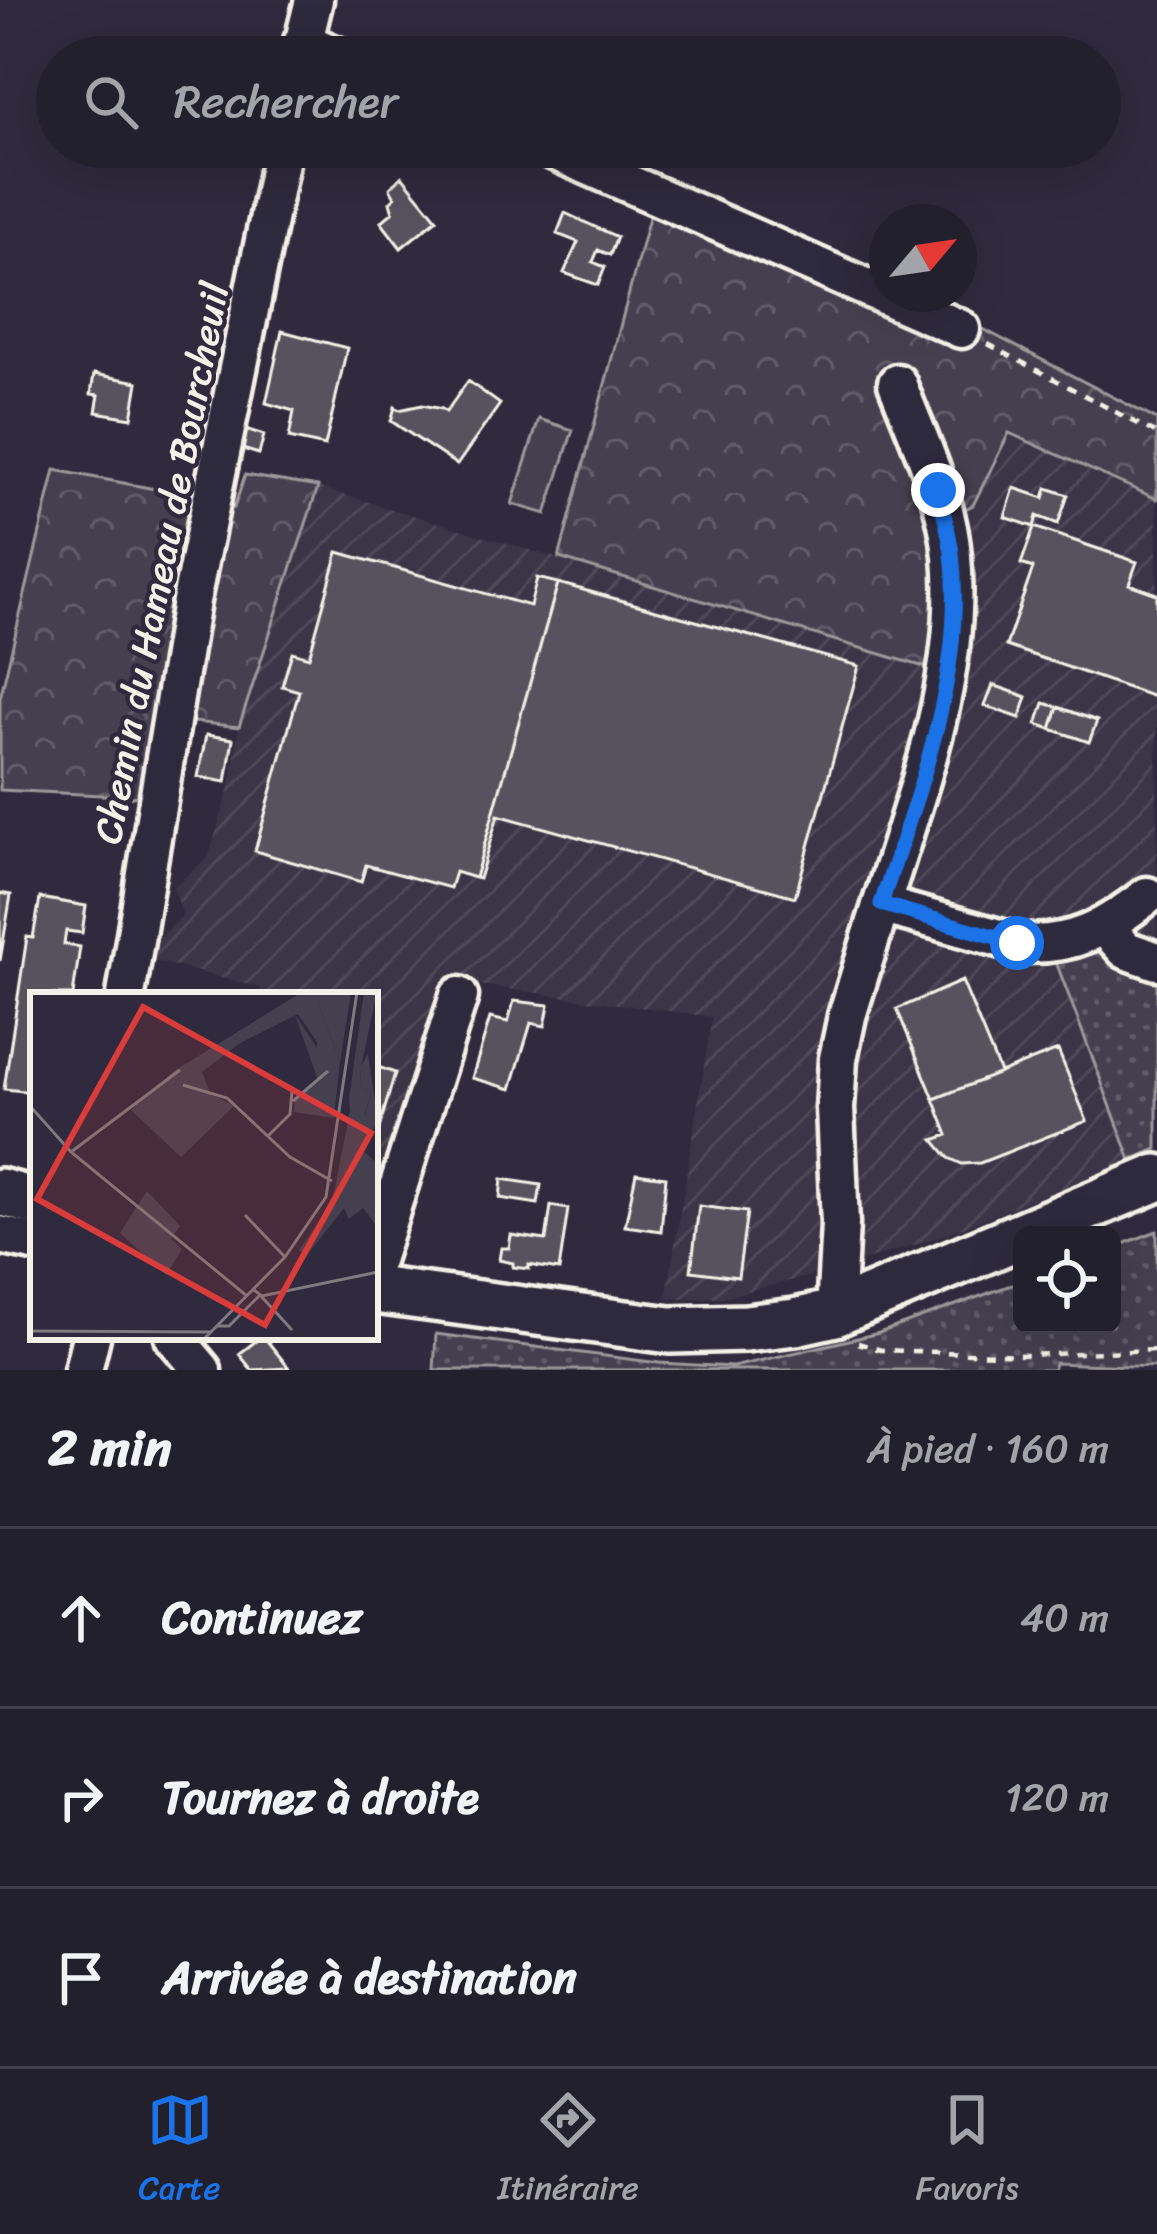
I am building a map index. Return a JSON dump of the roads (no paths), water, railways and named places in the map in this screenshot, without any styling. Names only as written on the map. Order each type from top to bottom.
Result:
[{"type":"main road","points":[[378,1290],[670,1330],[762,1326],[835,1313],[1157,1178]]},
{"type":"main road","points":[[0,1192],[30,1201]]},
{"type":"street","points":[[305,36],[314,0]]},
{"type":"street","name":"Chemin du Hameau de Bourcheuil","points":[[126,992],[191,601],[279,168]]},
{"type":"street","points":[[593,168],[961,329]]},
{"type":"street","points":[[835,1313],[840,1225],[838,1059],[847,1016],[931,752],[948,674],[953,618],[952,553],[938,490],[897,382]]},
{"type":"street","points":[[881,904],[1038,945],[1091,934],[1147,896]]},
{"type":"street","points":[[1103,926],[1126,950],[1157,961]]},
{"type":"street","points":[[378,1252],[459,996]]},
{"type":"street","points":[[0,1234],[30,1241]]},
{"type":"street","points":[[83,1370],[90,1340]]},
{"type":"street","points":[[177,1340],[202,1370]]}]
